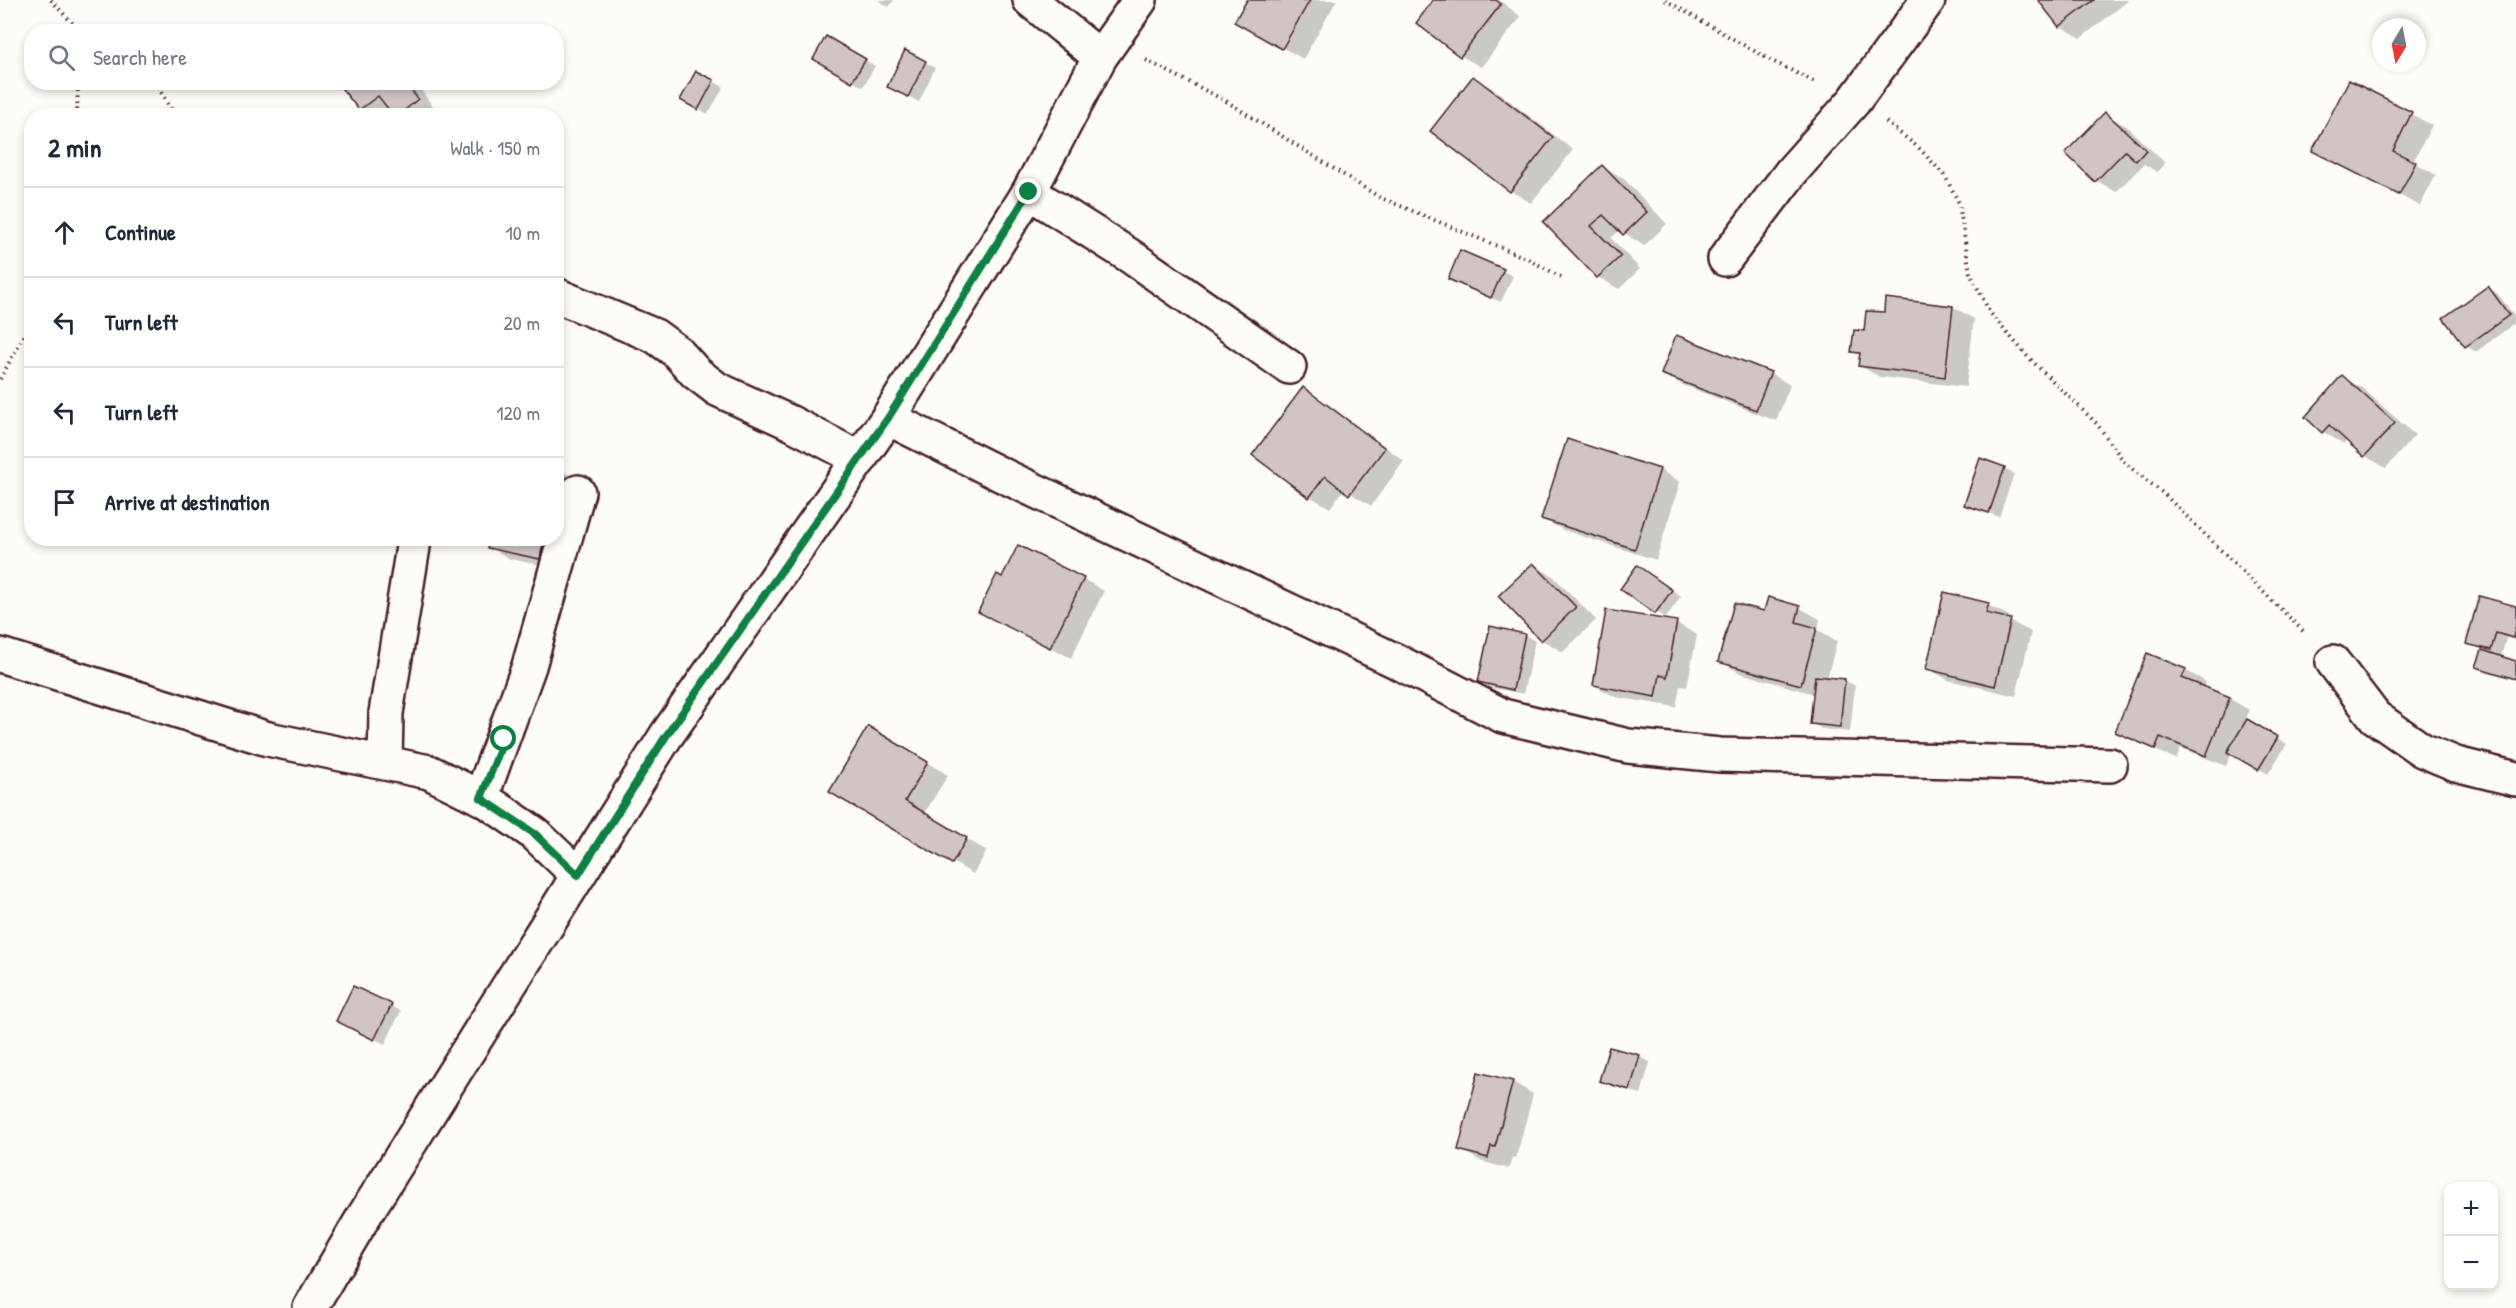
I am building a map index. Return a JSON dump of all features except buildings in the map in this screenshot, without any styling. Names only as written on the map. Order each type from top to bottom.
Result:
[{"type":"street","points":[[1030,0],[1105,49]]},
{"type":"street","points":[[310,1308],[364,1216],[666,736],[888,418],[1029,192],[1105,49],[1140,0]]},
{"type":"street","points":[[1725,259],[1792,171],[1854,101],[1928,0]]},
{"type":"street","points":[[1029,192],[1130,256],[1289,367]]},
{"type":"street","points":[[564,298],[655,336],[677,352],[696,373],[717,389],[791,423],[860,459]]},
{"type":"street","points":[[888,418],[1010,479],[1394,660],[1503,716],[1628,746],[1720,755],[2110,765]]},
{"type":"street","points":[[564,542],[578,492]]},
{"type":"street","points":[[481,798],[529,666],[563,546]]},
{"type":"street","points":[[385,762],[387,702],[413,547]]},
{"type":"street","points":[[0,655],[268,740],[429,772],[481,798],[535,834],[578,875]]},
{"type":"street","points":[[2333,662],[2375,717],[2422,750],[2456,764],[2516,779]]},
{"type":"path","points":[[51,0],[73,24]]},
{"type":"path","points":[[1665,0],[1770,60],[1854,101],[1882,118],[1919,148],[1945,176],[1959,203],[1970,273],[1990,313],[2028,357],[2097,424],[2126,463],[2164,494],[2333,662]]},
{"type":"path","points":[[1105,49],[1226,101],[1379,197],[1526,258],[1565,279]]},
{"type":"path","points":[[77,108],[78,90]]},
{"type":"path","points":[[160,90],[170,108]]},
{"type":"path","points":[[0,379],[24,336]]},
{"type":"route","points":[[504,739],[481,798],[535,834],[578,875],[666,736],[888,418],[1029,192]]}]
